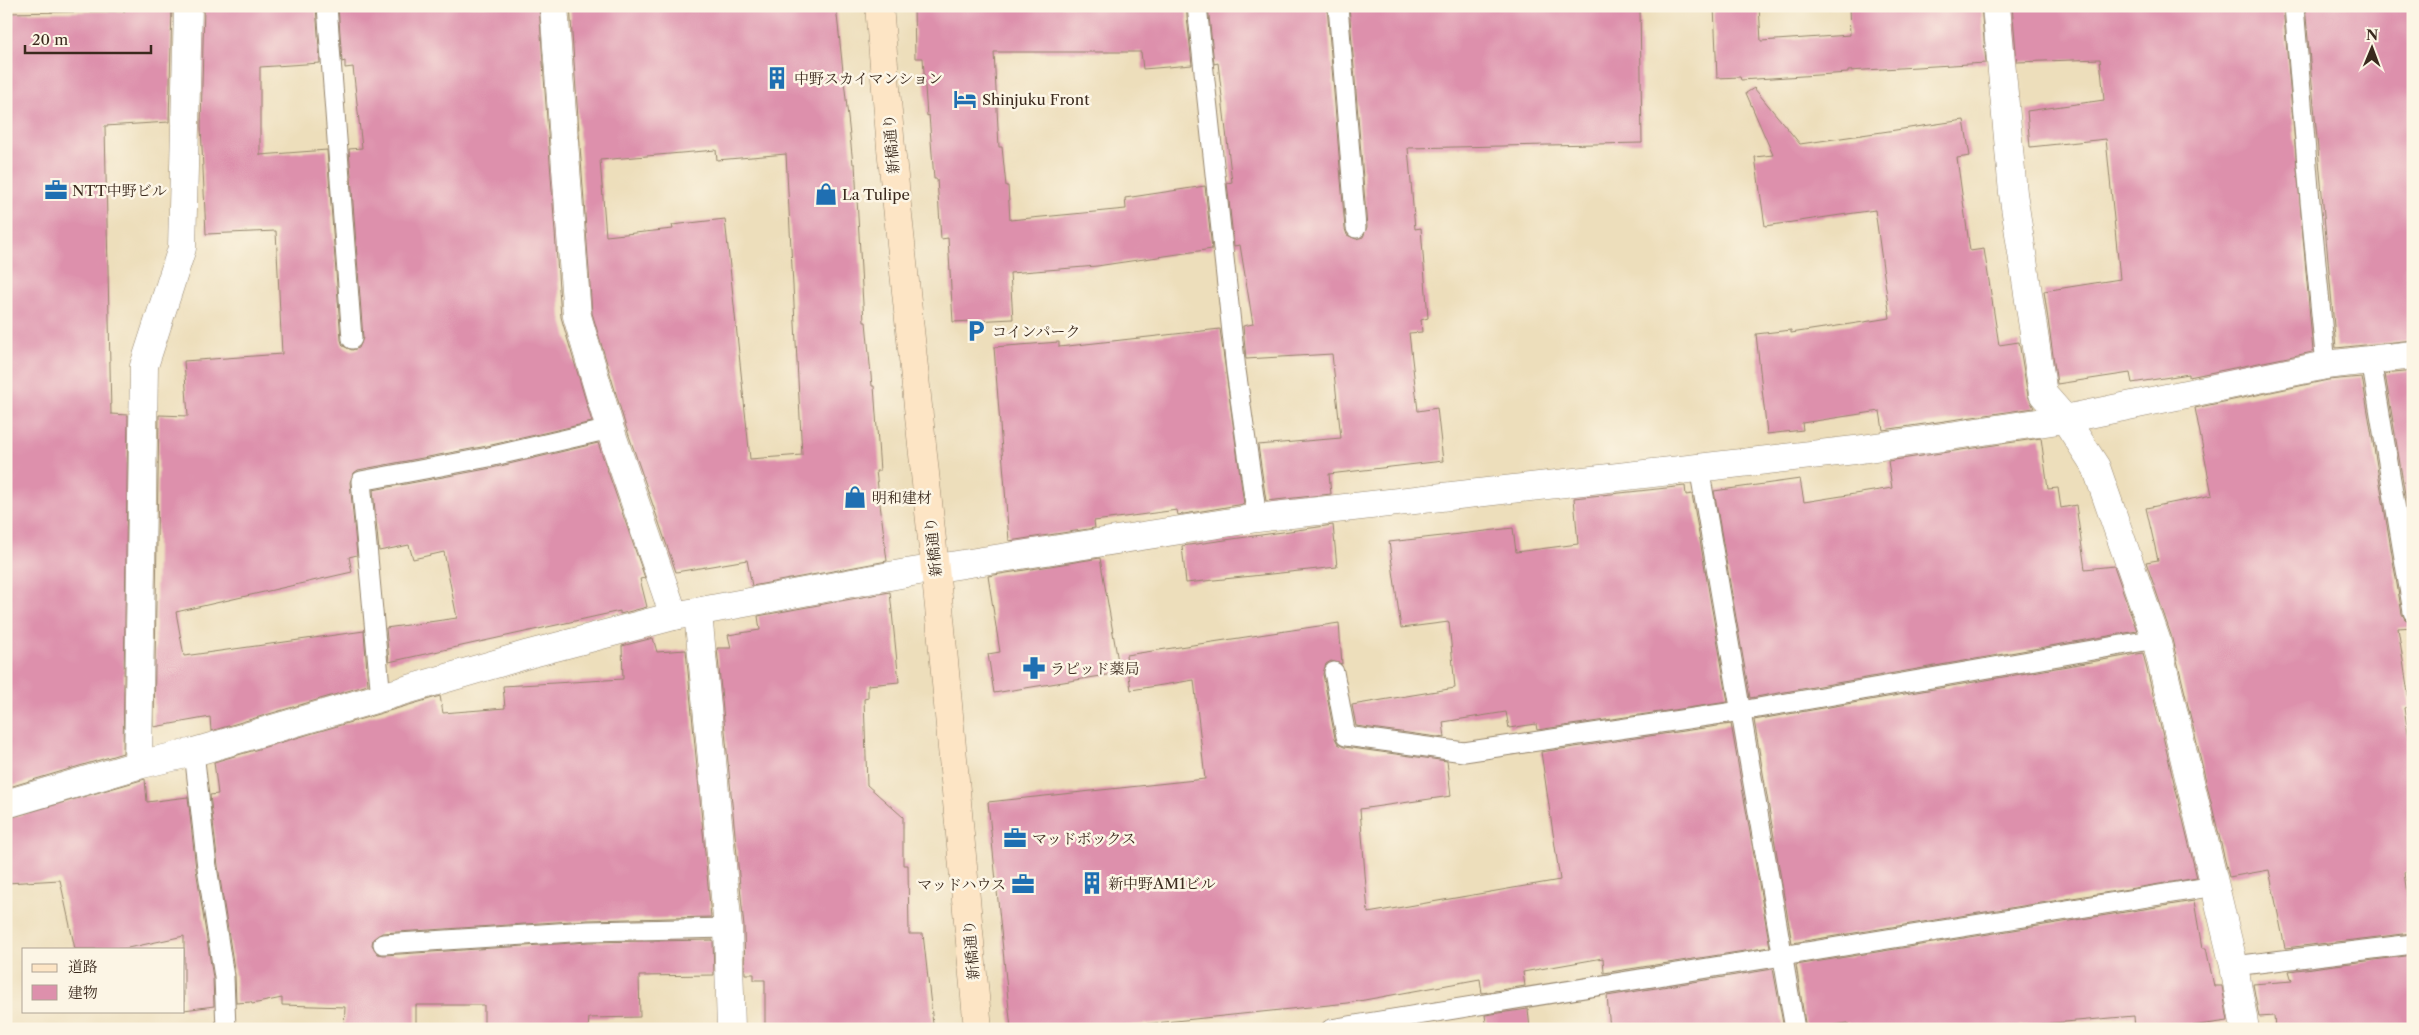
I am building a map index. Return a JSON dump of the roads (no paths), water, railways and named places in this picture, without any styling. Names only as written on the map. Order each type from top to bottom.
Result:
[{"type":"street","points":[[138,765],[144,366],[182,248],[188,6]]},
{"type":"street","points":[[554,6],[577,316],[610,429],[686,615],[728,928],[731,1029]]},
{"type":"street","name":"新橋通り","points":[[878,6],[890,148],[936,568],[978,1029]]},
{"type":"street","points":[[1996,6],[2013,193],[2044,394],[2065,419],[2096,467],[2156,639],[2234,966],[2245,1029]]},
{"type":"street","points":[[6,804],[138,765],[194,752],[529,654],[686,615],[936,568],[1257,518],[1855,450],[2065,419],[2326,365],[2413,355]]},
{"type":"lane","points":[[327,6],[352,338]]},
{"type":"lane","points":[[1198,6],[1236,370],[1257,518]]},
{"type":"lane","points":[[1338,6],[1356,228]]},
{"type":"lane","points":[[2294,6],[2326,365]]},
{"type":"lane","points":[[2371,360],[2407,544],[2413,612]]},
{"type":"lane","points":[[381,698],[361,481],[489,457],[610,429]]},
{"type":"lane","points":[[1699,467],[1795,1029]]},
{"type":"lane","points":[[1334,672],[1346,736],[1464,752],[1741,712],[2156,639]]},
{"type":"lane","points":[[194,752],[207,867],[224,977],[226,1029]]},
{"type":"lane","points":[[1331,1029],[1783,958],[2215,886]]},
{"type":"lane","points":[[383,944],[588,931],[728,928]]},
{"type":"lane","points":[[2234,966],[2413,944]]},
{"type":"place","name":"中野スカイマンション","points":[[777,78]]},
{"type":"place","name":"Shinjuku Front","points":[[965,99]]},
{"type":"place","name":"NTT中野ビル","points":[[56,190]]},
{"type":"place","name":"La Tulipe","points":[[826,194]]},
{"type":"place","name":"コインパーク","points":[[976,331]]},
{"type":"place","name":"明和建材","points":[[855,497]]},
{"type":"place","name":"ラピッド薬局","points":[[1034,668]]},
{"type":"place","name":"マッドボックス","points":[[1015,838]]},
{"type":"place","name":"新中野AM1ビル","points":[[1092,883]]},
{"type":"place","name":"マッドハウス","points":[[1023,884]]}]
